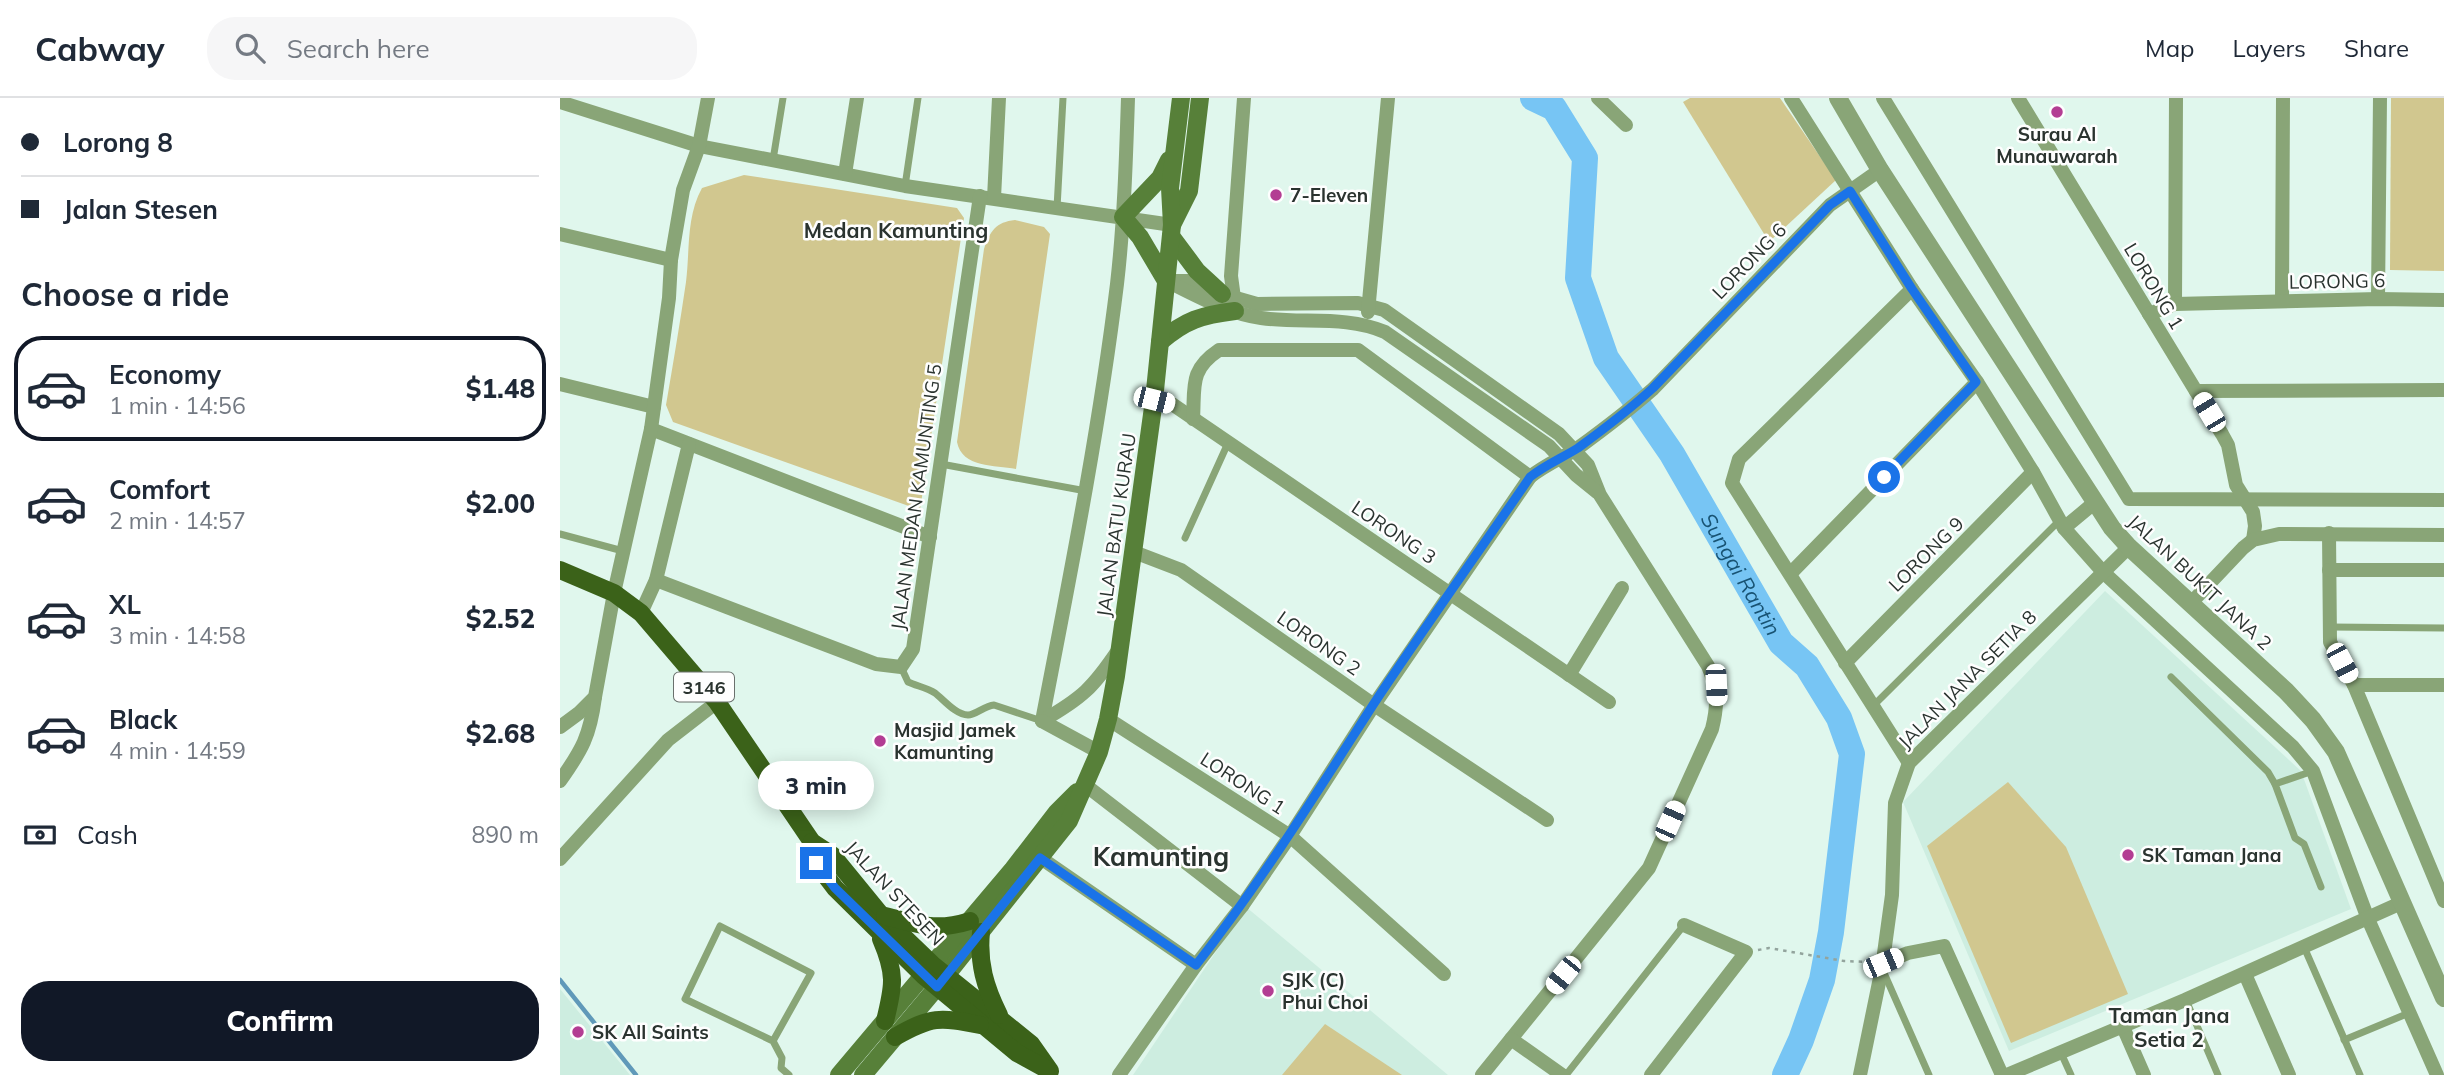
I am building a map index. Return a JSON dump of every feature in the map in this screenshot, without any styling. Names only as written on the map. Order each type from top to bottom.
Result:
[{"type":"main road","name":"JALAN BATU KURAU","points":[[935,976],[1034,854],[1069,821],[1099,752],[1108,719],[1120,648],[1154,400],[1171,230],[1170,188],[1181,98]]},
{"type":"main road","name":"JALAN BATU KURAU","points":[[1171,230],[1189,191],[1200,98]]},
{"type":"main road","points":[[1166,281],[1140,237],[1123,217],[1160,178],[1175,148]]},
{"type":"main road","points":[[1160,342],[1175,328],[1209,314],[1230,301],[1197,271],[1171,230]]},
{"type":"main road","name":"JALAN STESEN","points":[[560,570],[614,593],[641,613],[717,702],[812,842],[832,855],[879,923],[935,976]]},
{"type":"main road","points":[[885,1021],[894,978],[879,923],[933,928],[975,926],[981,973],[1002,1021]]},
{"type":"main road","points":[[839,1075],[885,1021],[935,976]]},
{"type":"main road","points":[[863,1075],[895,1037],[935,976]]},
{"type":"main road","name":"3146","points":[[935,976],[1031,1044],[1053,1073]]},
{"type":"main road","name":"3146","points":[[935,976],[983,1026],[1017,1053],[1053,1073]]},
{"type":"main road","points":[[895,1037],[919,1023],[934,1019],[946,1018],[983,1026]]},
{"type":"street","points":[[560,782],[582,750],[591,726],[614,593],[654,407],[669,298],[671,260],[683,190],[699,146],[708,98]]},
{"type":"street","points":[[845,174],[857,98]]},
{"type":"street","name":"JALAN MEDAN KAMUNTING 5","points":[[901,667],[913,649],[941,464],[987,197],[999,98]]},
{"type":"street","points":[[1042,721],[1086,492],[1117,283],[1128,98]]},
{"type":"street","points":[[1230,301],[1244,98]]},
{"type":"street","points":[[1367,324],[1388,98]]},
{"type":"street","points":[[1598,98],[1626,125]]},
{"type":"street","points":[[1791,98],[1912,289],[2034,472],[2062,524],[2103,572],[2293,747],[2312,771],[2368,919],[2437,1075]]},
{"type":"street","name":"JALAN BUKIT JANA 2","points":[[1838,98],[1880,170],[2094,503],[2129,547],[2286,691],[2314,720],[2336,752],[2444,998]]},
{"type":"street","points":[[1883,98],[2129,499],[2444,500]]},
{"type":"street","name":"LORONG 1","points":[[2018,98],[2228,445],[2236,485],[2253,512],[2253,540]]},
{"type":"street","points":[[2175,304],[2176,98]]},
{"type":"street","points":[[2283,98],[2283,301]]},
{"type":"street","points":[[2378,299],[2380,98]]},
{"type":"street","points":[[560,102],[699,146],[905,186],[1123,217],[1171,230]]},
{"type":"street","name":"LORONG 6","points":[[1530,477],[1544,465],[1575,450],[1624,414],[1653,388],[1830,205],[1880,170]]},
{"type":"street","points":[[560,234],[671,260]]},
{"type":"street","points":[[1166,281],[1230,301],[1257,304],[1358,303],[1384,310],[1559,434],[1588,465],[1600,495],[1708,666],[1716,685],[1717,709],[1712,729],[1649,868],[1482,1075]]},
{"type":"street","points":[[1166,281],[1192,281],[1259,318],[1367,324],[1385,332],[1549,446],[1600,495]]},
{"type":"street","points":[[1909,763],[1732,482],[1739,459],[1912,289]]},
{"type":"street","name":"LORONG 6","points":[[2149,314],[2175,304],[2444,300]]},
{"type":"street","points":[[1119,1075],[1196,965],[1242,906],[1374,705],[1530,477],[1358,350],[1219,349],[1203,360],[1196,374],[1193,419]]},
{"type":"street","points":[[1791,573],[1976,382]]},
{"type":"street","points":[[560,383],[654,407]]},
{"type":"street","points":[[2196,391],[2444,390]]},
{"type":"street","name":"LORONG 3","points":[[1154,400],[1172,404],[1609,702]]},
{"type":"street","points":[[650,429],[930,537]]},
{"type":"street","points":[[641,613],[656,580],[688,444]]},
{"type":"street","name":"LORONG 9","points":[[1845,663],[2034,472]]},
{"type":"street","points":[[2062,524],[2094,503]]},
{"type":"street","points":[[2329,533],[2330,642],[2354,685],[2444,901]]},
{"type":"street","points":[[2191,603],[2253,540],[2279,534],[2444,535]]},
{"type":"street","name":"JALAN JANA SETIA 8","points":[[1860,1075],[1882,966],[1892,895],[1895,803],[1909,763],[2129,547]]},
{"type":"street","name":"LORONG 2","points":[[1134,552],[1181,570],[1374,705],[1547,820]]},
{"type":"street","points":[[2329,570],[2444,570]]},
{"type":"street","points":[[656,580],[876,664],[901,667]]},
{"type":"street","points":[[1569,675],[1622,588]]},
{"type":"street","points":[[1042,721],[1075,702],[1098,681],[1120,648]]},
{"type":"street","points":[[2354,685],[2444,685]]},
{"type":"street","points":[[560,727],[595,697]]},
{"type":"street","points":[[560,859],[668,740],[717,702]]},
{"type":"street","name":"LORONG 1","points":[[1108,719],[1290,836],[1444,974]]},
{"type":"street","points":[[1042,721],[1099,752]]},
{"type":"street","points":[[1084,784],[1242,906]]},
{"type":"street","points":[[560,834],[573,842]]},
{"type":"street","points":[[1034,854],[1196,965]]},
{"type":"street","points":[[1882,966],[1908,953],[1944,946],[2005,1075],[2123,1027],[2401,903]]},
{"type":"street","points":[[1651,1075],[1746,952],[1684,925]]},
{"type":"street","points":[[2245,974],[2289,1075]]},
{"type":"street","points":[[2123,1027],[2144,1075]]},
{"type":"street","points":[[1511,1039],[1564,1075]]},
{"type":"lane","points":[[773,160],[783,98]]},
{"type":"lane","points":[[905,186],[918,98]]},
{"type":"lane","points":[[1057,208],[1063,98]]},
{"type":"lane","points":[[1185,538],[1228,443]]},
{"type":"lane","points":[[941,464],[1086,492]]},
{"type":"lane","points":[[1872,707],[2062,524]]},
{"type":"lane","points":[[560,534],[623,551]]},
{"type":"lane","points":[[2330,627],[2444,628]]},
{"type":"lane","points":[[901,667],[908,682],[932,692],[960,713],[974,714],[986,705],[994,705],[1042,721]]},
{"type":"lane","points":[[2171,677],[2268,772],[2295,838],[2304,844],[2321,887]]},
{"type":"lane","points":[[2275,784],[2312,771]]},
{"type":"lane","points":[[1564,1075],[1684,925]]},
{"type":"lane","points":[[773,1041],[811,973],[720,926],[685,999],[773,1041],[782,1058],[780,1068],[789,1075]]},
{"type":"lane","points":[[2304,947],[2360,1075]]},
{"type":"lane","points":[[1882,966],[1929,1075]]},
{"type":"lane","points":[[2185,1000],[2218,1075]]},
{"type":"lane","points":[[2344,1040],[2409,1013]]},
{"type":"lane","points":[[2061,1053],[2071,1075]]},
{"type":"path","points":[[1746,952],[1769,948],[1882,966]]},
{"type":"shaded area","points":[[1690,98],[1780,98],[1836,180],[1769,242],[1683,102]]},
{"type":"shaded area","points":[[2391,98],[2444,98],[2444,271],[2390,270]]},
{"type":"shaded area","points":[[744,175],[957,208],[964,218],[920,510],[673,422],[666,405],[686,282],[693,210],[702,188]]},
{"type":"shaded area","points":[[1015,220],[1044,227],[1050,234],[1016,469],[972,461],[965,457],[957,442],[984,249],[995,228]]},
{"type":"shaded area","name":"SK Taman Jana","points":[[2105,591],[2301,771],[2351,909],[2009,1051],[1903,802]]},
{"type":"shaded area","points":[[2008,782],[2066,847],[2128,994],[2011,1043],[1927,846]]},
{"type":"shaded area","name":"SJK (C) Phui Choi","points":[[1246,907],[1448,1075],[1133,1075]]},
{"type":"shaded area","name":"SK All Saints","points":[[560,989],[630,1075],[560,1075]]},
{"type":"shaded area","points":[[1325,1024],[1402,1075],[1282,1075]]},
{"type":"waterway","name":"Sungai Rantin","points":[[1533,98],[1554,108],[1585,158],[1578,278],[1606,358],[1672,454],[1781,643],[1807,666],[1839,718],[1852,754],[1831,932],[1822,980],[1801,1040],[1785,1075]]},
{"type":"waterway","points":[[560,980],[636,1075]]},
{"type":"place","name":"Surau Al Munauwarah","points":[[2057,112]]},
{"type":"place","name":"7-Eleven","points":[[1276,195]]},
{"type":"place","name":"Masjid Jamek Kamunting","points":[[880,741]]},
{"type":"place","name":"SK Taman Jana","points":[[2128,855]]},
{"type":"place","name":"SJK (C) Phui Choi","points":[[1268,991]]},
{"type":"place","name":"SK All Saints","points":[[578,1032]]},
{"type":"district","name":"Medan Kamunting","points":[[896,230]]},
{"type":"district","name":"Kamunting","points":[[1161,856]]},
{"type":"district","name":"Taman Jana Setia 2","points":[[2169,1027]]},
{"type":"route","points":[[816,863],[835,888],[937,987],[1040,858],[1196,965],[1278,854],[1374,705],[1530,477],[1544,465],[1575,450],[1624,414],[1653,388],[1830,205],[1850,191],[1912,289],[1976,382],[1884,477]]}]
